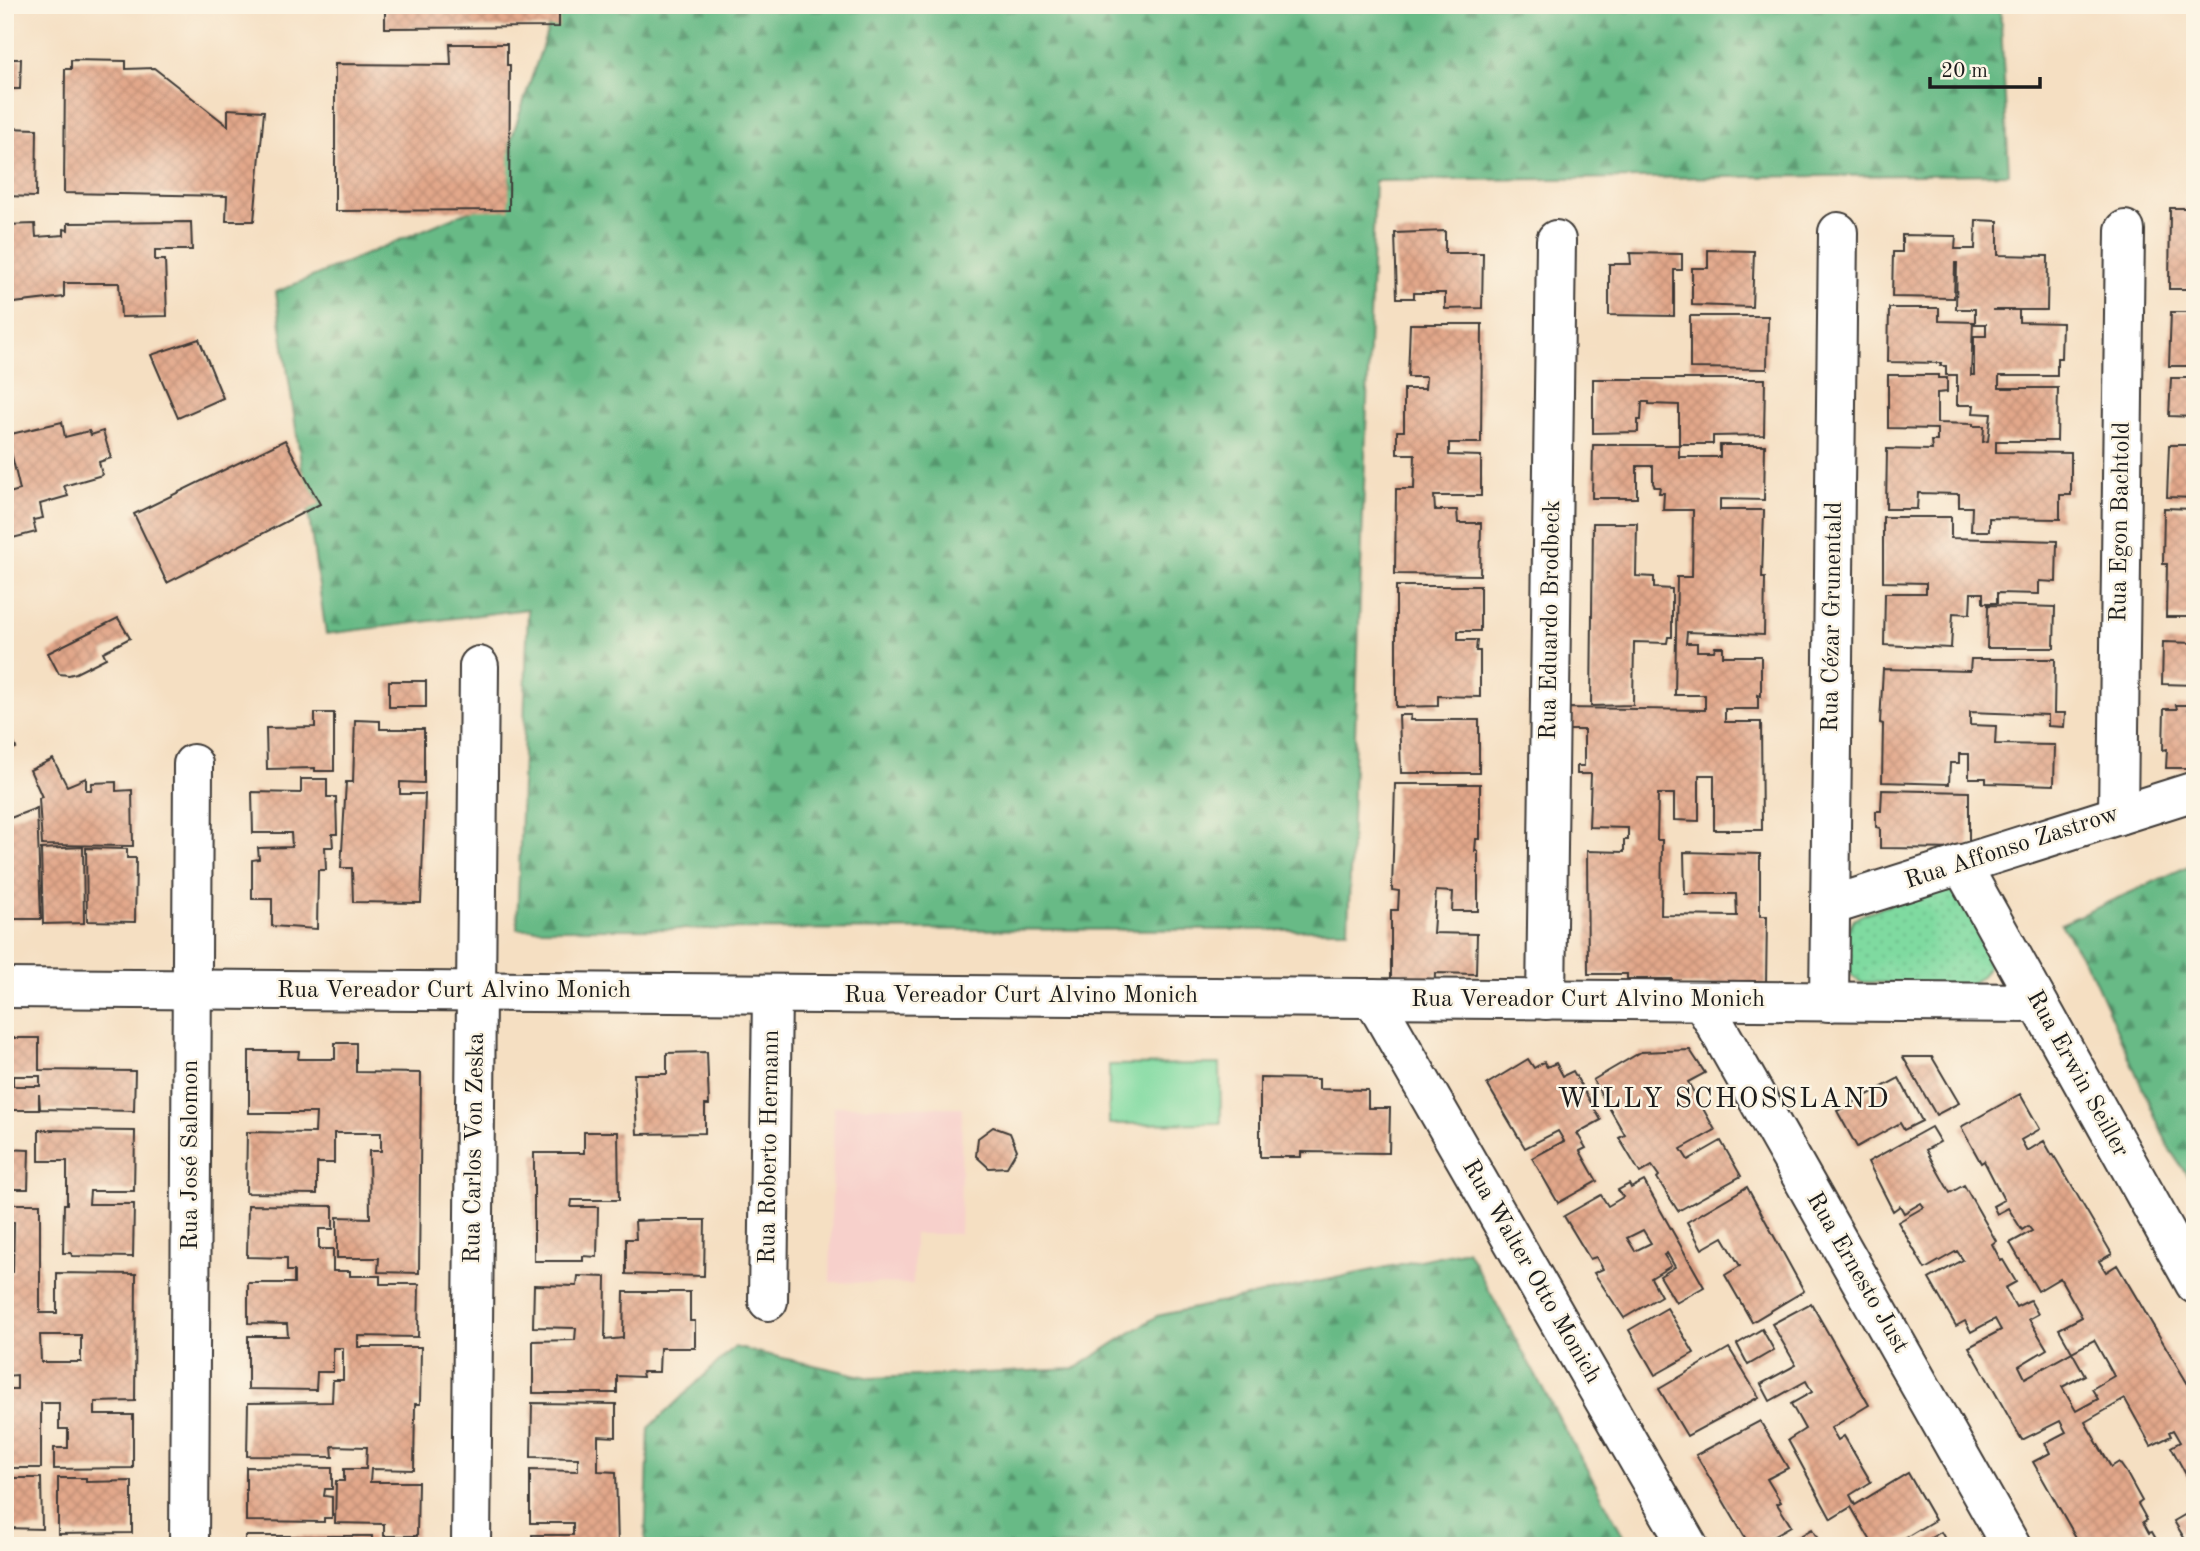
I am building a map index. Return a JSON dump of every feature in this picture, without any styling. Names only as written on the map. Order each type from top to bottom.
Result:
[{"type":"street","name":"Rua Egon Bachtold","points":[[2118,815],[2125,230]]},
{"type":"street","name":"Rua Cézar Grunentald","points":[[1829,1002],[1838,232]]},
{"type":"street","name":"Rua Eduardo Brodbeck","points":[[1546,1000],[1556,240]]},
{"type":"street","name":"Rua Carlos Von Zeska","points":[[471,1546],[479,666]]},
{"type":"street","name":"Rua José Salomon","points":[[189,1546],[193,764]]},
{"type":"street","name":"Rua Affonso Zastrow","points":[[1830,906],[2195,791]]},
{"type":"street","name":"Rua Erwin Seiller","points":[[1961,864],[2195,1284]]},
{"type":"street","name":"Rua Vereador Curt Alvino Monich","points":[[5,988],[2037,1003]]},
{"type":"street","name":"Rua Roberto Hermann","points":[[768,1301],[772,994]]},
{"type":"street","name":"Rua Walter Otto Monich","points":[[1373,999],[1688,1546]]},
{"type":"street","name":"Rua Ernesto Just","points":[[1702,1001],[2011,1546]]},
{"type":"shaded area","points":[[834,1106],[962,1107],[960,1234],[914,1234],[913,1284],[830,1282]]},
{"type":"green space","points":[[556,5],[2000,5],[2009,174],[1375,181],[1348,930],[517,929],[528,609],[326,634],[276,292],[490,202]]},
{"type":"green space","points":[[2195,863],[2195,1187],[2170,1150],[2093,976],[2061,924]]},
{"type":"green space","points":[[1942,890],[1957,893],[1987,942],[1990,955],[1988,966],[1981,976],[1967,985],[1861,982],[1853,977],[1847,965],[1847,942],[1849,928],[1854,920],[1882,907]]},
{"type":"green space","points":[[1220,1064],[1221,1123],[1109,1124],[1109,1065]]},
{"type":"green space","points":[[1467,1250],[1629,1546],[645,1546],[649,1428],[734,1347],[871,1378],[1074,1369],[1157,1316]]},
{"type":"building","points":[[385,5],[559,5],[559,27],[385,28]]},
{"type":"building","points":[[450,44],[507,44],[507,65],[510,65],[509,210],[335,211],[335,64],[451,65]]},
{"type":"building","points":[[5,59],[21,59],[20,89],[5,89]]},
{"type":"building","points":[[71,60],[126,61],[126,69],[154,68],[228,126],[228,109],[264,111],[254,221],[226,221],[227,196],[64,193],[65,69],[71,69]]},
{"type":"building","points":[[5,128],[37,129],[36,197],[5,196]]},
{"type":"building","points":[[2170,208],[2195,208],[2195,289],[2169,289]]},
{"type":"building","points":[[1976,220],[1998,221],[1998,255],[2048,256],[2047,310],[2019,310],[2019,322],[2062,323],[2061,358],[2057,358],[2057,376],[1999,376],[1999,388],[2058,388],[2057,441],[1996,441],[1996,452],[2071,453],[2071,495],[2060,495],[2060,519],[1989,518],[1989,531],[1971,531],[1972,507],[1959,507],[1959,494],[1918,493],[1917,509],[1886,509],[1887,449],[1932,450],[1931,441],[1937,441],[1937,429],[1888,428],[1888,375],[1938,375],[1938,378],[1947,378],[1947,392],[1937,393],[1937,423],[1984,426],[1983,442],[1988,441],[1991,414],[1973,413],[1974,405],[1957,405],[1957,375],[1946,375],[1946,366],[1940,366],[1941,363],[1888,362],[1889,308],[1939,308],[1939,321],[1973,322],[1971,375],[1974,375],[1974,336],[1986,336],[1986,324],[1975,324],[1975,309],[1956,309],[1957,263],[1954,298],[1892,297],[1893,252],[1902,252],[1902,235],[1956,236],[1955,249],[1975,249]]},
{"type":"building","points":[[191,222],[192,250],[155,250],[155,260],[165,260],[167,316],[121,317],[119,283],[64,283],[64,297],[5,304],[5,284],[10,284],[5,261],[5,225],[35,224],[36,237],[64,235],[64,229],[68,230],[68,223]]},
{"type":"building","points":[[1445,231],[1445,253],[1483,253],[1482,308],[1445,309],[1445,293],[1414,293],[1414,298],[1397,298],[1395,233]]},
{"type":"building","points":[[1708,250],[1754,251],[1752,307],[1692,305],[1692,268],[1708,268]]},
{"type":"building","points":[[1630,253],[1682,254],[1682,270],[1674,270],[1674,316],[1609,315],[1609,264],[1631,264]]},
{"type":"building","points":[[2171,312],[2195,312],[2195,366],[2169,366]]},
{"type":"building","points":[[1690,316],[1768,316],[1767,369],[1690,368]]},
{"type":"building","points":[[1410,324],[1482,324],[1481,443],[1449,443],[1449,455],[1481,456],[1481,496],[1434,496],[1435,510],[1457,510],[1458,523],[1481,523],[1480,575],[1395,574],[1396,489],[1414,489],[1415,454],[1397,454],[1397,431],[1404,431],[1404,389],[1425,389],[1426,377],[1408,377]]},
{"type":"building","points":[[199,339],[223,398],[178,418],[151,355]]},
{"type":"building","points":[[2171,378],[2195,378],[2195,417],[2169,416]]},
{"type":"building","points":[[1593,379],[1765,379],[1764,435],[1713,436],[1713,444],[1679,444],[1679,405],[1649,402],[1642,402],[1638,432],[1593,433]]},
{"type":"building","points":[[62,422],[65,437],[89,431],[91,435],[103,431],[111,458],[99,462],[102,475],[64,486],[68,496],[40,504],[43,518],[33,520],[36,532],[5,540],[5,494],[20,490],[7,435]]},
{"type":"building","points":[[285,440],[320,504],[167,583],[134,514]]},
{"type":"building","points":[[1593,445],[1679,445],[1679,457],[1720,457],[1720,445],[1765,445],[1764,500],[1720,499],[1720,510],[1764,510],[1764,635],[1687,632],[1686,643],[1697,643],[1697,651],[1714,651],[1715,647],[1723,647],[1723,656],[1761,656],[1761,696],[1758,695],[1758,709],[1725,709],[1725,722],[1761,722],[1762,830],[1714,830],[1714,775],[1699,775],[1699,821],[1674,820],[1674,794],[1658,794],[1657,840],[1662,840],[1661,915],[1737,916],[1736,894],[1685,894],[1684,852],[1760,854],[1760,916],[1767,916],[1766,985],[1672,985],[1672,979],[1627,979],[1627,974],[1588,974],[1587,851],[1624,852],[1628,828],[1589,827],[1591,774],[1577,774],[1577,766],[1584,766],[1584,730],[1567,730],[1567,708],[1705,710],[1705,695],[1675,695],[1677,577],[1692,577],[1693,510],[1663,510],[1664,493],[1659,493],[1660,487],[1655,487],[1653,483],[1653,466],[1637,466],[1637,498],[1592,498]]},
{"type":"building","points":[[2169,445],[2195,445],[2195,498],[2167,497]]},
{"type":"building","points":[[2164,508],[2195,509],[2195,617],[2166,617]]},
{"type":"building","points":[[1883,517],[1951,517],[1951,538],[2057,541],[2056,582],[2039,581],[2039,594],[1997,593],[1997,603],[1983,603],[1983,593],[1971,593],[1970,614],[1953,613],[1951,648],[1884,645],[1885,593],[1926,593],[1926,583],[1883,582]]},
{"type":"building","points":[[1593,523],[1637,523],[1636,576],[1654,577],[1654,588],[1672,589],[1672,637],[1668,637],[1667,643],[1634,642],[1633,705],[1591,706]]},
{"type":"building","points":[[1396,586],[1480,586],[1480,631],[1458,631],[1458,640],[1477,640],[1476,651],[1480,651],[1480,697],[1438,696],[1438,706],[1396,707]]},
{"type":"building","points":[[1988,605],[2055,607],[2054,648],[1987,648]]},
{"type":"building","points":[[118,618],[130,638],[103,652],[106,658],[76,673],[59,674],[48,653]]},
{"type":"building","points":[[2163,642],[2195,643],[2195,685],[2162,684]]},
{"type":"building","points":[[1971,659],[2055,659],[2054,713],[2065,713],[2064,727],[2048,726],[2048,715],[1970,712],[1970,725],[1996,726],[1995,744],[2055,745],[2054,785],[1986,783],[1986,778],[1969,778],[1969,754],[1959,754],[1959,763],[1950,763],[1949,784],[1882,782],[1883,724],[1880,723],[1883,669],[1970,671]]},
{"type":"building","points":[[389,681],[426,681],[426,707],[389,707]]},
{"type":"building","points":[[2176,705],[2188,705],[2188,709],[2195,710],[2195,768],[2166,768],[2167,749],[2163,750],[2164,709],[2177,709]]},
{"type":"building","points":[[315,713],[334,713],[334,771],[315,771],[315,768],[267,769],[266,728],[315,727]]},
{"type":"building","points":[[1399,715],[1411,715],[1410,720],[1479,720],[1479,773],[1401,773]]},
{"type":"building","points":[[355,720],[380,721],[380,729],[424,729],[424,783],[400,782],[400,794],[425,794],[421,903],[353,902],[352,868],[341,868],[346,782],[353,782]]},
{"type":"building","points":[[5,721],[16,748],[5,752]]},
{"type":"building","points":[[53,759],[67,786],[86,778],[86,790],[91,790],[92,783],[116,782],[116,791],[132,790],[133,846],[42,845],[39,798],[42,797],[30,770]]},
{"type":"building","points":[[301,779],[327,779],[327,797],[336,797],[337,834],[332,834],[333,847],[325,847],[326,870],[318,870],[317,929],[272,926],[272,899],[252,899],[252,860],[259,859],[258,848],[292,847],[291,833],[253,833],[252,792],[301,793]]},
{"type":"building","points":[[1395,784],[1480,784],[1480,839],[1476,839],[1475,851],[1478,851],[1478,911],[1452,911],[1453,892],[1436,891],[1433,933],[1477,934],[1476,974],[1435,973],[1434,992],[1391,991],[1391,910],[1398,910],[1399,891],[1392,890]]},
{"type":"building","points":[[1882,790],[1969,792],[1969,849],[1880,848],[1880,828],[1876,827],[1876,811],[1881,811]]},
{"type":"building","points":[[37,808],[41,919],[5,919],[5,820]]},
{"type":"building","points":[[83,847],[84,923],[43,924],[41,849]]},
{"type":"building","points":[[86,848],[127,849],[127,858],[136,858],[135,922],[87,921]]},
{"type":"building","points":[[8,1038],[39,1038],[39,1070],[135,1071],[134,1111],[40,1109],[39,1094],[39,1110],[10,1110],[11,1117],[5,1117],[5,1049],[8,1049]],"holes":[[[13,1076],[40,1076],[40,1086],[13,1086]]]},
{"type":"building","points":[[335,1043],[356,1043],[356,1072],[421,1073],[419,1273],[378,1272],[379,1258],[337,1258],[337,1217],[370,1218],[369,1151],[381,1151],[381,1133],[334,1133],[334,1163],[317,1163],[317,1194],[246,1193],[247,1132],[315,1133],[316,1113],[249,1113],[249,1051],[299,1051],[298,1059],[335,1059]]},
{"type":"building","points":[[1690,1050],[1705,1073],[1688,1082],[1715,1130],[1681,1149],[1688,1160],[1721,1141],[1741,1176],[1678,1211],[1652,1166],[1640,1173],[1619,1138],[1625,1135],[1593,1080],[1641,1052]]},
{"type":"building","points":[[707,1052],[709,1105],[705,1105],[705,1133],[637,1134],[634,1074],[667,1074],[667,1053]]},
{"type":"building","points":[[1903,1057],[1932,1057],[1959,1103],[1936,1115]]},
{"type":"building","points":[[1528,1059],[1534,1068],[1544,1062],[1547,1067],[1556,1063],[1563,1076],[1573,1071],[1601,1120],[1577,1133],[1586,1148],[1580,1151],[1597,1181],[1558,1203],[1532,1158],[1564,1141],[1558,1131],[1525,1148],[1487,1084]]},
{"type":"building","points":[[1260,1078],[1319,1079],[1319,1089],[1368,1090],[1368,1108],[1390,1108],[1389,1153],[1301,1152],[1301,1157],[1260,1157]]},
{"type":"building","points":[[1899,1078],[1922,1121],[1904,1130],[1900,1123],[1857,1147],[1837,1111]]},
{"type":"building","points":[[2020,1094],[2040,1129],[2021,1140],[2027,1151],[2044,1141],[2053,1154],[2112,1254],[2099,1261],[2106,1272],[2117,1265],[2195,1396],[2195,1491],[2171,1447],[2180,1442],[2173,1430],[2169,1432],[2171,1436],[2151,1446],[2125,1399],[2085,1422],[2111,1467],[2119,1462],[2126,1472],[2142,1501],[2138,1504],[2147,1520],[2143,1522],[2160,1546],[2123,1546],[2119,1537],[2103,1546],[2081,1546],[2033,1462],[2050,1453],[2045,1443],[2066,1432],[2060,1421],[2022,1440],[1969,1347],[2001,1330],[1995,1319],[1971,1332],[1965,1321],[1956,1326],[1929,1279],[1963,1260],[1957,1251],[1925,1269],[1898,1222],[1924,1207],[1921,1203],[1904,1213],[1900,1206],[1893,1211],[1868,1162],[1931,1127],[1940,1142],[1926,1150],[1950,1193],[1964,1185],[1996,1241],[1992,1244],[2001,1261],[2003,1260],[2016,1282],[2005,1288],[2016,1307],[2030,1300],[2038,1314],[2029,1319],[2047,1349],[2019,1366],[2025,1378],[2072,1352],[2059,1329],[2082,1317],[2060,1278],[2038,1291],[2010,1243],[2032,1231],[2028,1226],[2022,1230],[2008,1208],[1997,1214],[1993,1206],[2004,1200],[1984,1161],[1981,1163],[1961,1127]],"holes":[[[2094,1340],[2114,1376],[2092,1389],[2098,1399],[2076,1411],[2062,1387],[2085,1375],[2072,1352]]]},
{"type":"building","points":[[993,1127],[1010,1133],[1017,1150],[1007,1167],[989,1168],[976,1156],[978,1138]]},
{"type":"building","points":[[39,1130],[135,1131],[134,1191],[90,1191],[89,1204],[134,1204],[133,1257],[72,1256],[71,1253],[63,1253],[67,1161],[39,1161]]},
{"type":"building","points":[[584,1132],[618,1132],[619,1200],[572,1200],[571,1207],[598,1207],[597,1257],[583,1256],[583,1261],[534,1261],[534,1153],[584,1153]]},
{"type":"building","points":[[5,1149],[29,1150],[28,1189],[5,1189]]},
{"type":"building","points":[[1644,1181],[1704,1287],[1676,1303],[1660,1276],[1675,1267],[1667,1253],[1664,1255],[1671,1266],[1651,1278],[1661,1296],[1624,1318],[1594,1273],[1603,1269],[1596,1257],[1590,1259],[1564,1216],[1601,1195],[1608,1206],[1623,1197],[1618,1190],[1629,1184],[1631,1188]],"holes":[[[1643,1230],[1651,1243],[1635,1251],[1627,1238]]]},
{"type":"building","points":[[1747,1187],[1804,1291],[1752,1322],[1725,1275],[1740,1266],[1723,1237],[1702,1249],[1687,1222]]},
{"type":"building","points":[[5,1204],[40,1204],[40,1313],[57,1313],[57,1273],[136,1274],[135,1401],[95,1402],[95,1415],[133,1415],[133,1468],[54,1469],[54,1448],[68,1448],[68,1429],[59,1429],[59,1403],[41,1403],[41,1468],[5,1468],[6,1389],[17,1389],[17,1375],[5,1376],[5,1272],[13,1272],[14,1222],[5,1222]],"holes":[[[40,1335],[81,1335],[81,1362],[41,1362]]]},
{"type":"building","points":[[248,1205],[333,1206],[333,1229],[319,1229],[319,1249],[333,1249],[333,1271],[350,1271],[350,1276],[380,1276],[380,1284],[419,1284],[418,1337],[358,1336],[358,1347],[421,1347],[420,1404],[415,1404],[414,1470],[371,1469],[370,1482],[418,1482],[417,1536],[384,1536],[384,1524],[335,1523],[336,1481],[344,1481],[344,1469],[366,1469],[367,1447],[332,1446],[333,1457],[247,1456],[248,1403],[332,1402],[333,1380],[343,1380],[343,1348],[333,1348],[333,1372],[317,1372],[316,1390],[248,1389],[248,1336],[288,1336],[287,1324],[248,1323],[248,1283],[294,1283],[294,1271],[287,1271],[287,1258],[247,1257]]},
{"type":"building","points":[[705,1220],[704,1276],[626,1274],[626,1239],[636,1239],[635,1221]]},
{"type":"building","points":[[578,1276],[606,1277],[605,1340],[623,1338],[624,1292],[690,1292],[690,1321],[695,1321],[695,1348],[660,1348],[659,1372],[642,1372],[643,1377],[617,1376],[617,1393],[533,1393],[533,1341],[575,1340],[576,1328],[533,1327],[534,1285],[577,1286]]},
{"type":"building","points":[[1811,1303],[1869,1405],[1831,1428],[1838,1440],[1844,1436],[1871,1482],[1850,1495],[1855,1505],[1908,1473],[1935,1520],[1891,1546],[1862,1546],[1871,1541],[1851,1507],[1831,1519],[1788,1440],[1805,1429],[1791,1404],[1812,1392],[1806,1381],[1770,1401],[1761,1384],[1796,1365],[1772,1324]]},
{"type":"building","points":[[1667,1308],[1694,1353],[1655,1375],[1629,1330]]},
{"type":"building","points":[[1762,1329],[1774,1350],[1748,1365],[1737,1344]]},
{"type":"building","points":[[1729,1348],[1759,1397],[1687,1436],[1659,1389]]},
{"type":"building","points":[[532,1403],[616,1404],[616,1437],[598,1436],[598,1471],[616,1472],[618,1546],[532,1546],[532,1535],[573,1535],[573,1523],[530,1523],[530,1470],[578,1471],[578,1458],[531,1457]]},
{"type":"building","points":[[1760,1421],[1788,1468],[1767,1479],[1781,1502],[1777,1504],[1791,1526],[1756,1546],[1750,1546],[1696,1455]]},
{"type":"building","points":[[246,1467],[332,1468],[332,1489],[325,1489],[324,1496],[332,1497],[332,1518],[324,1518],[324,1522],[246,1521]]},
{"type":"building","points":[[5,1478],[41,1478],[42,1529],[5,1528]]},
{"type":"building","points":[[58,1478],[86,1478],[86,1482],[132,1481],[132,1533],[58,1534]]},
{"type":"building","points":[[2195,1509],[2195,1546],[2189,1546],[2174,1521]]},
{"type":"building","points":[[1812,1529],[1822,1546],[1783,1546]]},
{"type":"building","points":[[1941,1532],[1949,1546],[1917,1546]]},
{"type":"building","points":[[245,1536],[372,1536],[372,1546],[245,1546]]},
{"type":"district","name":"WILLY SCHOSSLAND","points":[[1724,1100]]}]
